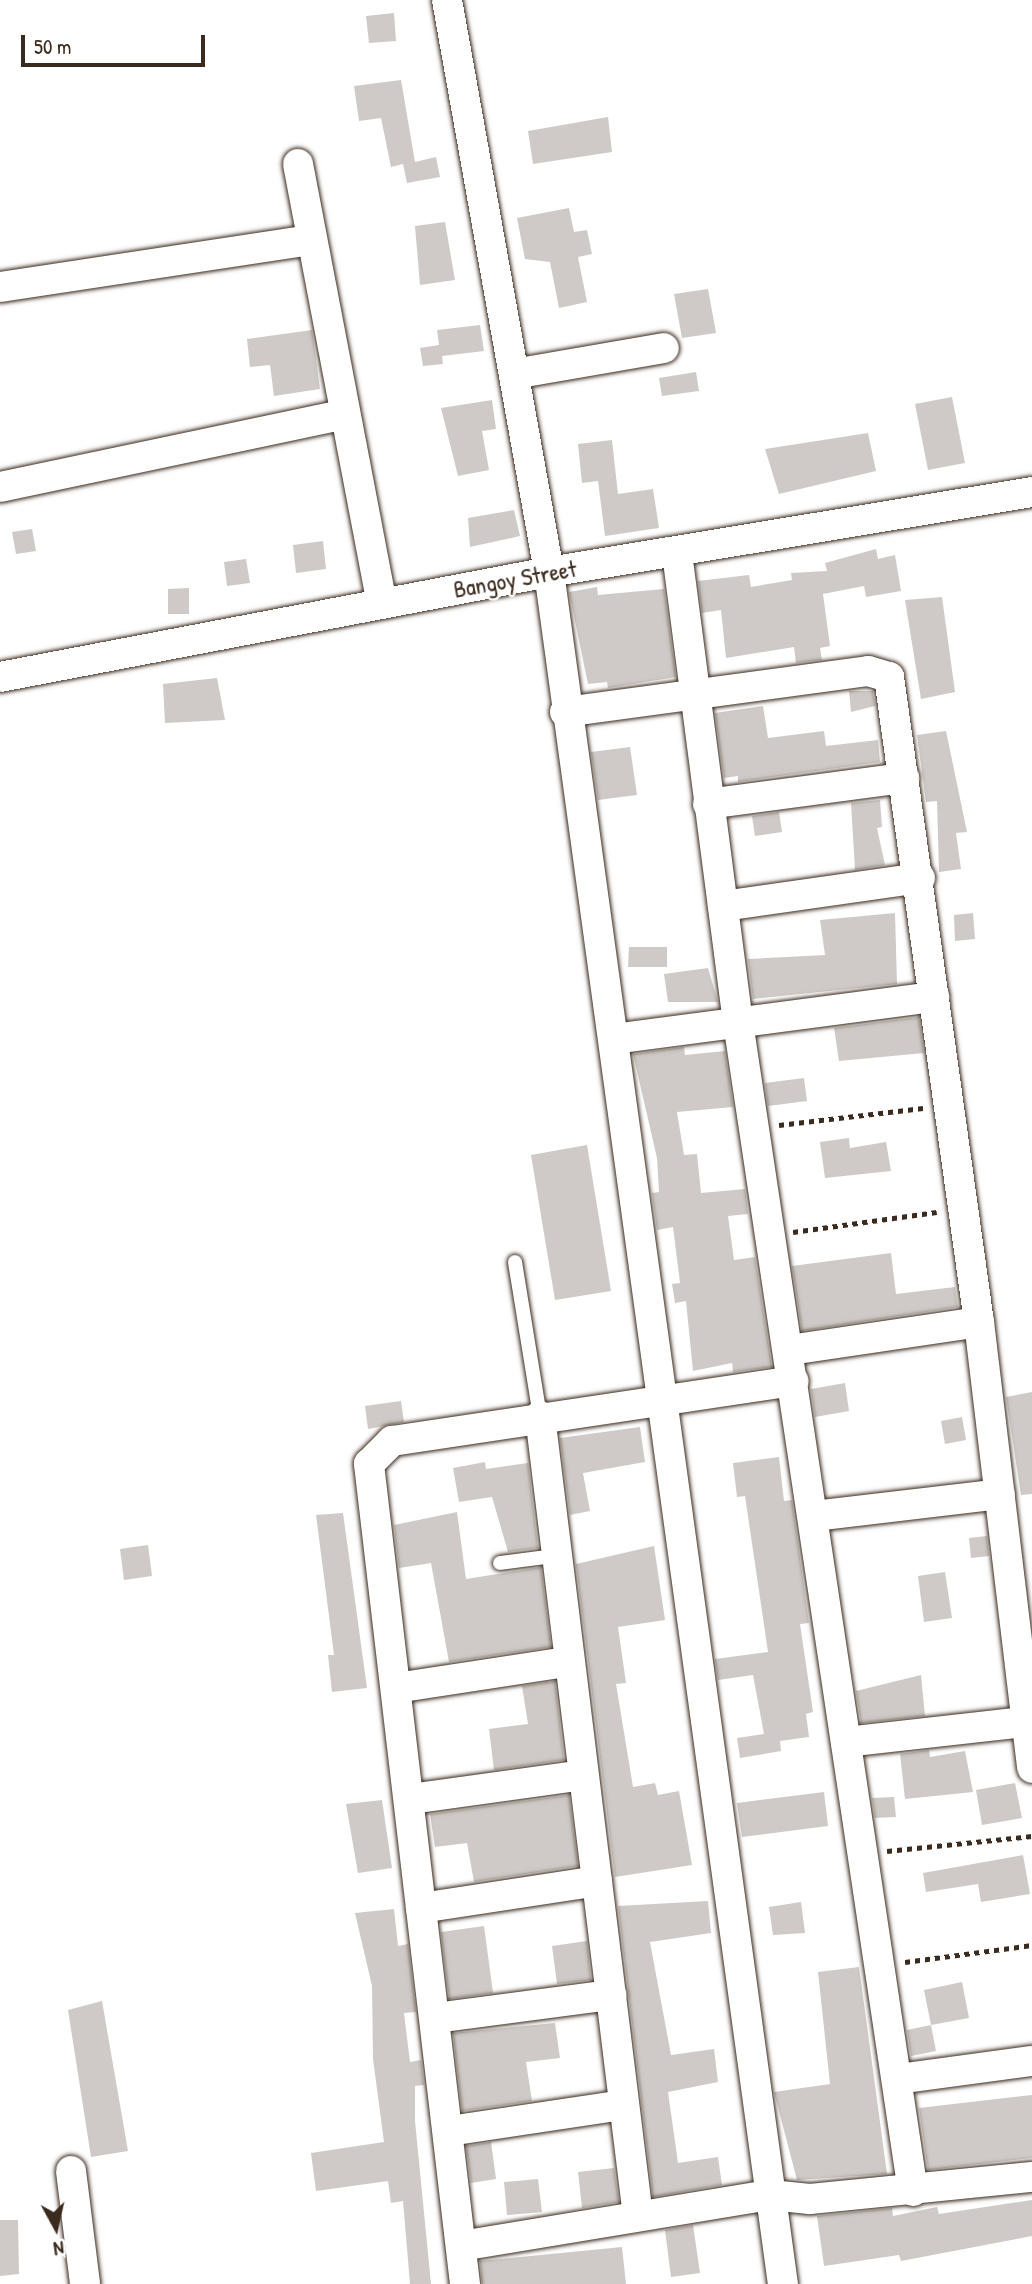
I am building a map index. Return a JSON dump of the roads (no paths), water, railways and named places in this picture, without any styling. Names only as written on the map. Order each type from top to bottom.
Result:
[{"type":"street","points":[[447,0],[549,572],[565,712],[665,1398],[783,2284]]},
{"type":"street","points":[[298,164],[342,415],[382,603]]},
{"type":"street","points":[[0,287],[311,240]]},
{"type":"street","points":[[514,374],[664,348]]},
{"type":"street","points":[[0,487],[342,415]]},
{"type":"street","name":"Bangoy Street","points":[[0,677],[549,572],[677,553],[1032,492]]},
{"type":"street","points":[[677,553],[693,695],[738,1022],[790,1350],[861,1853],[881,1965],[913,2191]]},
{"type":"street","points":[[565,712],[883,672],[893,687],[979,1322],[1032,1768]]},
{"type":"street","points":[[708,804],[904,778]]},
{"type":"street","points":[[723,906],[920,877]]},
{"type":"street","points":[[614,1039],[934,997]]},
{"type":"street","points":[[790,1350],[979,1322]]},
{"type":"street","points":[[465,2284],[436,2018],[369,1464],[392,1441],[540,1416],[793,1381]]},
{"type":"street","points":[[540,1416],[566,1662],[597,1881],[638,2216]]},
{"type":"street","points":[[814,1516],[1000,1494]]},
{"type":"street","points":[[396,1688],[566,1662]]},
{"type":"street","points":[[846,1742],[1025,1722]]},
{"type":"street","points":[[410,1799],[582,1775]]},
{"type":"street","points":[[421,1908],[597,1881]]},
{"type":"street","points":[[436,2018],[611,1995]]},
{"type":"street","points":[[898,2079],[1032,2062]]},
{"type":"street","points":[[449,2131],[623,2105]]},
{"type":"street","points":[[71,2171],[85,2284]]},
{"type":"street","points":[[461,2246],[770,2195],[798,2200],[913,2191],[1032,2177]]},
{"type":"lane","points":[[515,1262],[540,1416]]},
{"type":"lane","points":[[500,1563],[554,1556]]}]
